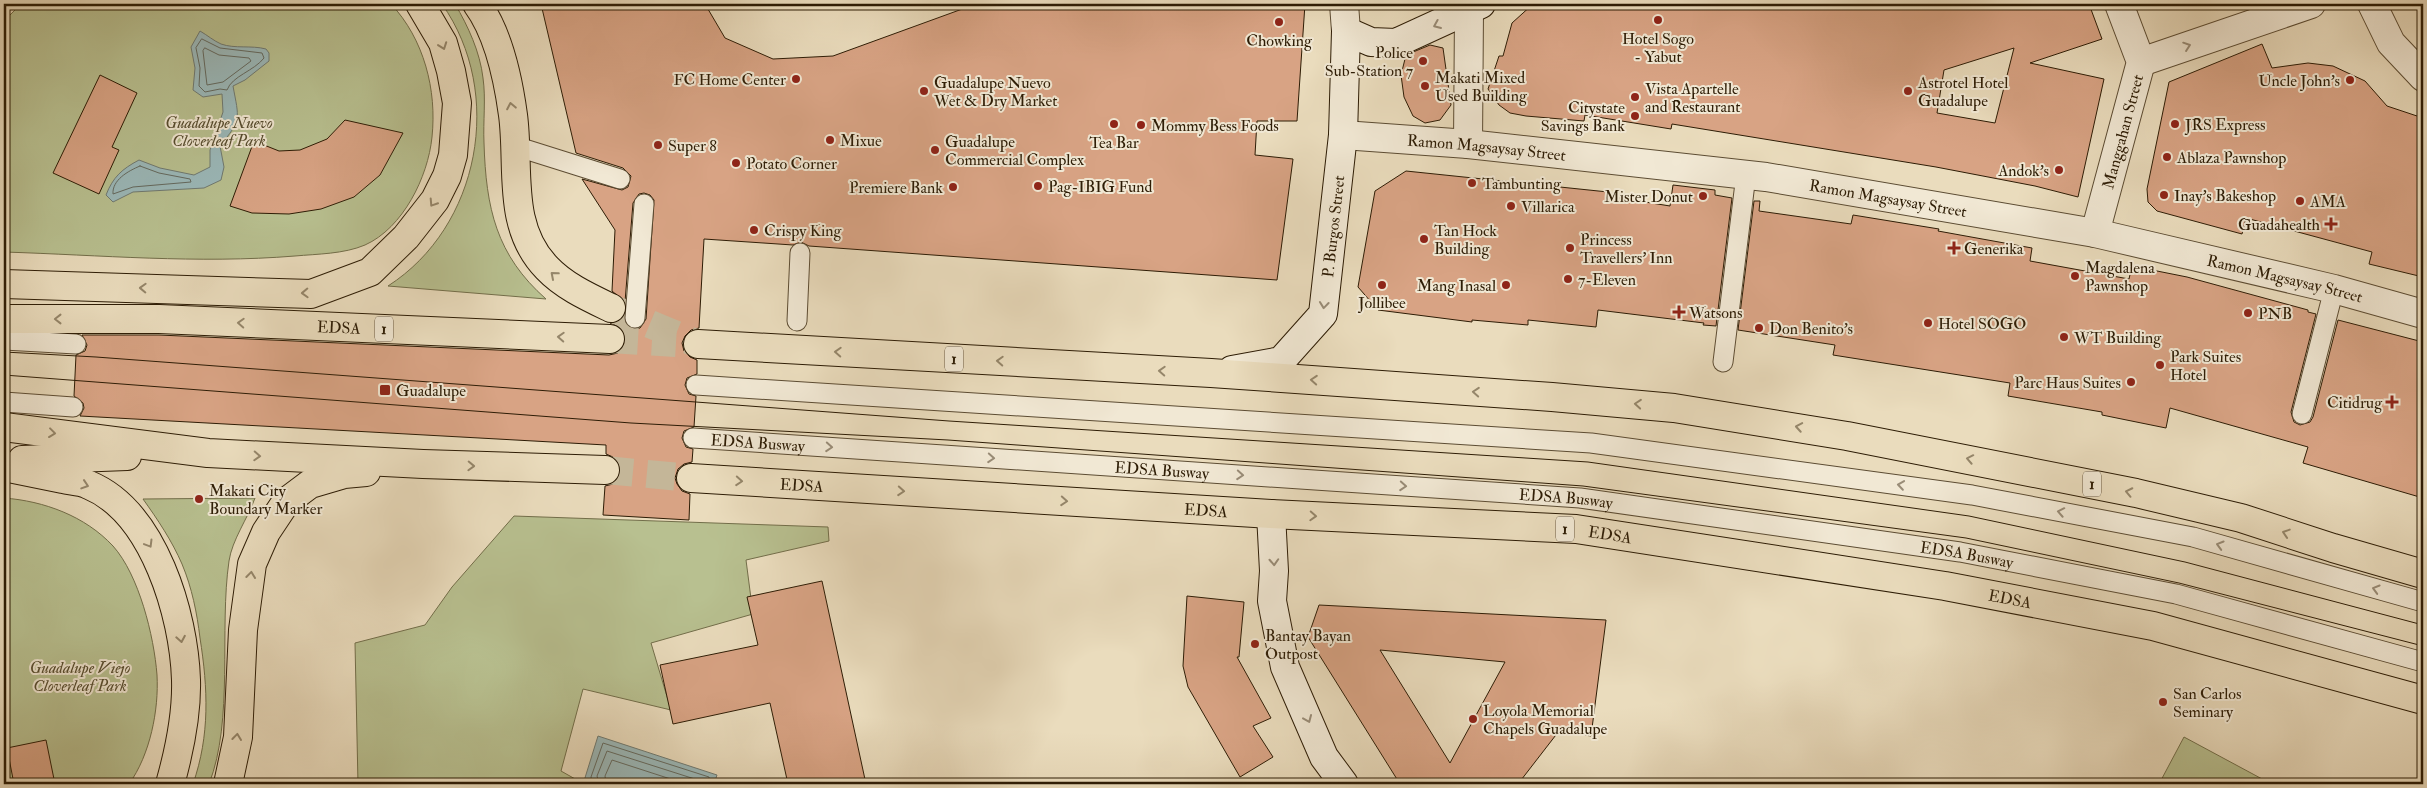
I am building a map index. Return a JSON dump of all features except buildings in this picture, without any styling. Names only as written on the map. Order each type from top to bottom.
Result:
[{"type":"highway","points":[[4,285],[311,294],[370,272],[406,237],[431,206],[447,176],[453,155],[457,104],[451,71],[443,43],[420,4]]},
{"type":"highway","points":[[477,4],[485,15],[502,58],[513,116],[519,209],[529,244],[545,267],[557,278],[587,297],[623,313]]},
{"type":"highway","name":"EDSA","points":[[4,285],[159,319]]},
{"type":"highway","name":"EDSA","points":[[4,319],[159,319],[610,339]]},
{"type":"highway","name":"1","points":[[698,344],[1211,373],[1647,405],[1796,426],[2136,493],[2241,518],[2333,548],[2423,574]]},
{"type":"highway","points":[[4,427],[208,453],[423,464],[605,470]]},
{"type":"highway","points":[[4,460],[208,453]]},
{"type":"highway","points":[[228,784],[238,737],[243,630],[252,564],[266,532],[286,502],[310,484],[344,474],[423,464]]},
{"type":"highway","points":[[4,467],[89,484],[120,505],[150,546],[171,591],[184,654],[186,680],[182,725],[170,784]]},
{"type":"highway","name":"EDSA","points":[[691,478],[1271,514],[1576,529],[1945,586],[2153,626],[2423,700]]},
{"type":"street","name":"P. Burgos Street","points":[[1211,373],[1281,361],[1323,314],[1343,135],[1346,31],[1344,4]]},
{"type":"street","name":"Manggahan Street","points":[[2095,234],[2141,62],[2119,4]]},
{"type":"street","points":[[2141,62],[2311,4]]},
{"type":"street","points":[[2372,4],[2391,43],[2423,77]]},
{"type":"street","points":[[1346,31],[1371,42],[1396,43],[1475,7],[1468,144]]},
{"type":"street","name":"Ramon Magsaysay Street","points":[[1343,135],[1468,144],[1746,175],[2095,234],[2334,289],[2423,314]]},
{"type":"street","points":[[1271,514],[1274,571],[1272,601],[1286,666],[1324,757],[1344,784]]},
{"type":"lane","points":[[514,146],[620,179]]},
{"type":"lane","points":[[1723,362],[1746,175]]},
{"type":"lane","points":[[623,313],[644,204]]},
{"type":"lane","points":[[797,321],[800,254]]},
{"type":"lane","points":[[2302,414],[2334,289]]},
{"type":"lane","points":[[4,340],[76,344]]},
{"type":"lane","points":[[696,385],[1591,443],[1992,498],[2193,537],[2423,602]]},
{"type":"lane","points":[[4,402],[73,407]]},
{"type":"lane","name":"EDSA Busway","points":[[693,438],[1580,498],[1970,554],[2176,594],[2423,662]]},
{"type":"green space","name":"Guadalupe Nuevo Cloverleaf Park","points":[[21,4],[391,4],[412,33],[420,49],[430,83],[433,119],[432,137],[430,152],[419,184],[402,214],[391,227],[365,245],[339,252],[259,258],[186,259],[4,252],[4,21]]},
{"type":"green space","points":[[442,4],[455,4],[469,30],[479,59],[484,86],[485,167],[491,209],[497,229],[516,265],[546,299],[388,286],[419,261],[444,230],[462,194],[473,156],[477,117],[473,77],[462,39]]},
{"type":"green space","name":"Guadalupe Viejo Cloverleaf Park","points":[[4,498],[49,507],[77,518],[90,526],[113,546],[122,558],[138,589],[153,642],[157,689],[155,717],[148,746],[143,760],[129,784],[4,784]]},
{"type":"green space","points":[[255,498],[233,545],[229,561],[225,616],[224,704],[217,759],[209,784],[193,784],[199,766],[206,712],[205,675],[197,619],[191,591],[182,564],[174,547],[143,499]]},
{"type":"green space","points":[[514,516],[828,527],[829,541],[746,560],[753,614],[651,643],[671,710],[583,689],[561,771],[584,784],[358,784],[355,643],[425,625],[452,587]]},
{"type":"green space","points":[[2184,737],[2264,780],[2261,784],[2159,784]]},
{"type":"water","points":[[200,31],[221,44],[266,49],[269,53],[269,61],[245,80],[233,86],[237,118],[232,130],[220,146],[224,167],[221,180],[204,188],[133,192],[113,202],[106,195],[115,178],[123,170],[139,160],[160,168],[194,175],[210,167],[210,150],[223,112],[222,94],[203,97],[193,90],[195,68],[191,47]]},
{"type":"water","points":[[598,736],[717,775],[714,784],[594,784],[584,781]]},
{"type":"tunnel","points":[[611,308],[698,344]]},
{"type":"tunnel","points":[[610,339],[676,343]]},
{"type":"tunnel","points":[[605,470],[691,478]]},
{"type":"tram line","points":[[4,352],[96,357],[949,421],[1588,462],[1969,516],[2185,562],[2423,625]]},
{"type":"tram line","points":[[4,375],[631,423],[948,440],[1583,486],[1966,538],[2179,583],[2423,646]]},
{"type":"place","name":"Hotel Sogo - Yabut","points":[[1658,20]]},
{"type":"place","name":"Chowking","points":[[1279,22]]},
{"type":"place","name":"Police Sub-Station 7","points":[[1423,61]]},
{"type":"place","name":"FC Home Center","points":[[796,79]]},
{"type":"place","name":"Uncle John's","points":[[2350,80]]},
{"type":"place","name":"Makati Mixed Used Building","points":[[1425,86]]},
{"type":"place","name":"Guadalupe Nuevo Wet & Dry Market","points":[[924,91]]},
{"type":"place","name":"Astrotel Hotel Guadalupe","points":[[1908,91]]},
{"type":"place","name":"Vista Apartelle and Restaurant","points":[[1635,97]]},
{"type":"place","name":"Citystate Savings Bank","points":[[1635,116]]},
{"type":"place","name":"Tea Bar","points":[[1114,124]]},
{"type":"place","name":"JRS Express","points":[[2175,124]]},
{"type":"place","name":"Mommy Bess Foods","points":[[1141,125]]},
{"type":"place","name":"Mixue","points":[[830,140]]},
{"type":"place","name":"Super 8","points":[[658,145]]},
{"type":"place","name":"Guadalupe Commercial Complex","points":[[935,150]]},
{"type":"place","name":"Ablaza Pawnshop","points":[[2167,157]]},
{"type":"place","name":"Potato Corner","points":[[736,163]]},
{"type":"place","name":"Andok's","points":[[2059,170]]},
{"type":"place","name":"Tambunting","points":[[1472,183]]},
{"type":"place","name":"Pag-IBIG Fund","points":[[1038,186]]},
{"type":"place","name":"Premiere Bank","points":[[953,187]]},
{"type":"place","name":"Inay's Bakeshop","points":[[2164,195]]},
{"type":"place","name":"Mister Donut","points":[[1703,196]]},
{"type":"place","name":"AMA","points":[[2300,201]]},
{"type":"place","name":"Villarica","points":[[1511,206]]},
{"type":"place","name":"Guadahealth","points":[[2331,224]]},
{"type":"place","name":"Crispy King","points":[[754,230]]},
{"type":"place","name":"Tan Hock Building","points":[[1424,239]]},
{"type":"place","name":"Princess Travellers' Inn","points":[[1570,248]]},
{"type":"place","name":"Generika","points":[[1954,248]]},
{"type":"place","name":"Magdalena Pawnshop","points":[[2075,276]]},
{"type":"place","name":"7-Eleven","points":[[1568,279]]},
{"type":"place","name":"Jollibee","points":[[1382,285]]},
{"type":"place","name":"Mang Inasal","points":[[1506,285]]},
{"type":"place","name":"Watsons","points":[[1679,312]]},
{"type":"place","name":"PNB","points":[[2248,313]]},
{"type":"place","name":"Hotel SOGO","points":[[1928,323]]},
{"type":"place","name":"Don Benito's","points":[[1759,328]]},
{"type":"place","name":"WT Building","points":[[2064,337]]},
{"type":"place","name":"Park Suites Hotel","points":[[2160,365]]},
{"type":"place","name":"Parc Haus Suites","points":[[2131,382]]},
{"type":"place","name":"Guadalupe","points":[[385,390]]},
{"type":"place","name":"Citidrug","points":[[2392,402]]},
{"type":"place","name":"Makati City Boundary Marker","points":[[199,499]]},
{"type":"place","name":"Bantay Bayan Outpost","points":[[1255,644]]},
{"type":"place","name":"San Carlos Seminary","points":[[2163,702]]},
{"type":"place","name":"Loyola Memorial Chapels Guadalupe","points":[[1473,719]]}]
